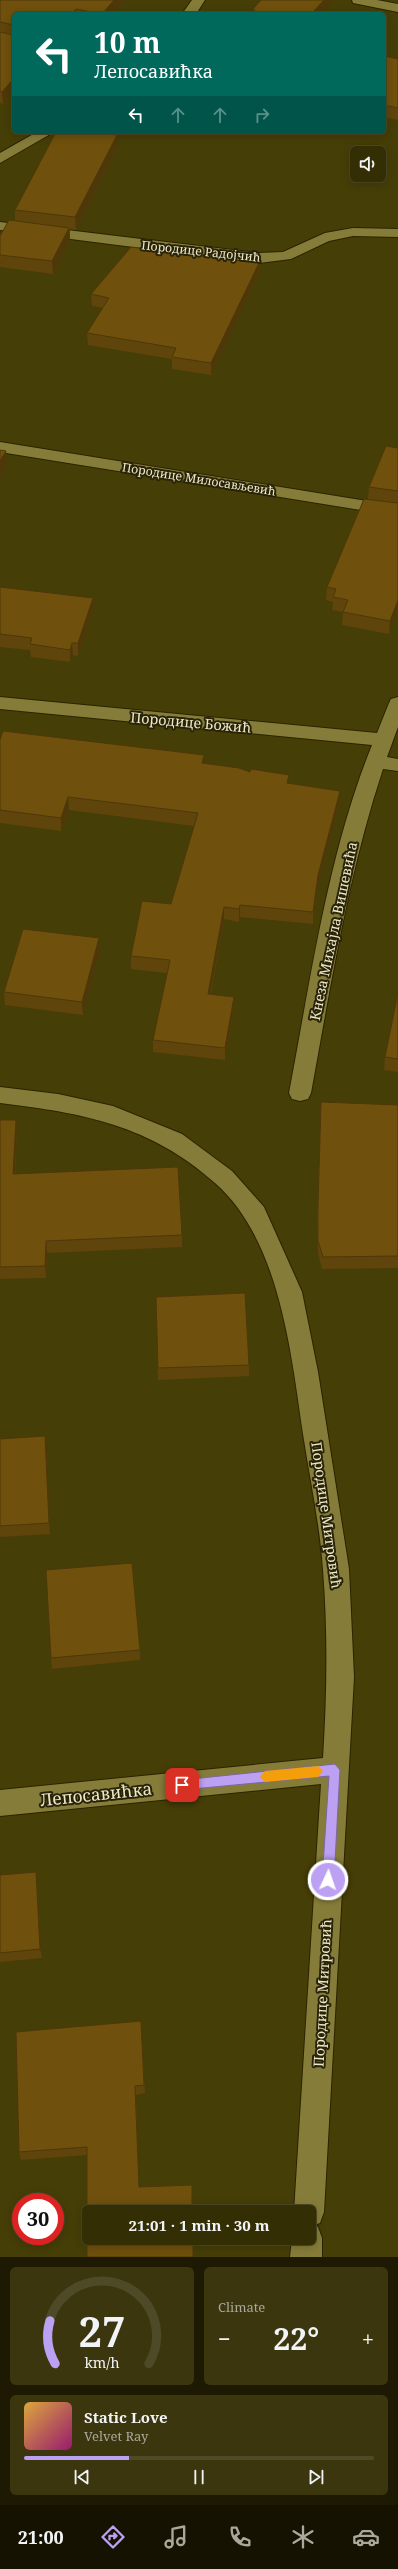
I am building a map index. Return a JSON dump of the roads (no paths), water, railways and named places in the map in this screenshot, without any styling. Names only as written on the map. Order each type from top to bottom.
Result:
[{"type":"street","points":[[190,12],[199,0]]},
{"type":"street","points":[[358,0],[398,8]]},
{"type":"street","points":[[0,160],[44,134]]},
{"type":"street","name":"Породице Радојчић","points":[[0,226],[259,258],[286,256],[325,237],[353,232],[398,233]]},
{"type":"street","name":"Породице Милосављевић","points":[[0,447],[398,511]]},
{"type":"street","name":"Кнеза Михајла Вишевића","points":[[300,1093],[342,872],[374,761],[398,703]]},
{"type":"street","name":"Породице Божић","points":[[0,704],[382,740]]},
{"type":"street","points":[[374,761],[398,765]]},
{"type":"street","name":"Породице Митровић","points":[[0,1095],[58,1102],[113,1114],[174,1140],[224,1177],[256,1214],[290,1292],[306,1372],[336,1569],[341,1677],[309,2205]]},
{"type":"street","name":"Лепосавићка","points":[[0,1803],[335,1770]]},
{"type":"street","points":[[306,2257],[307,2245]]}]
